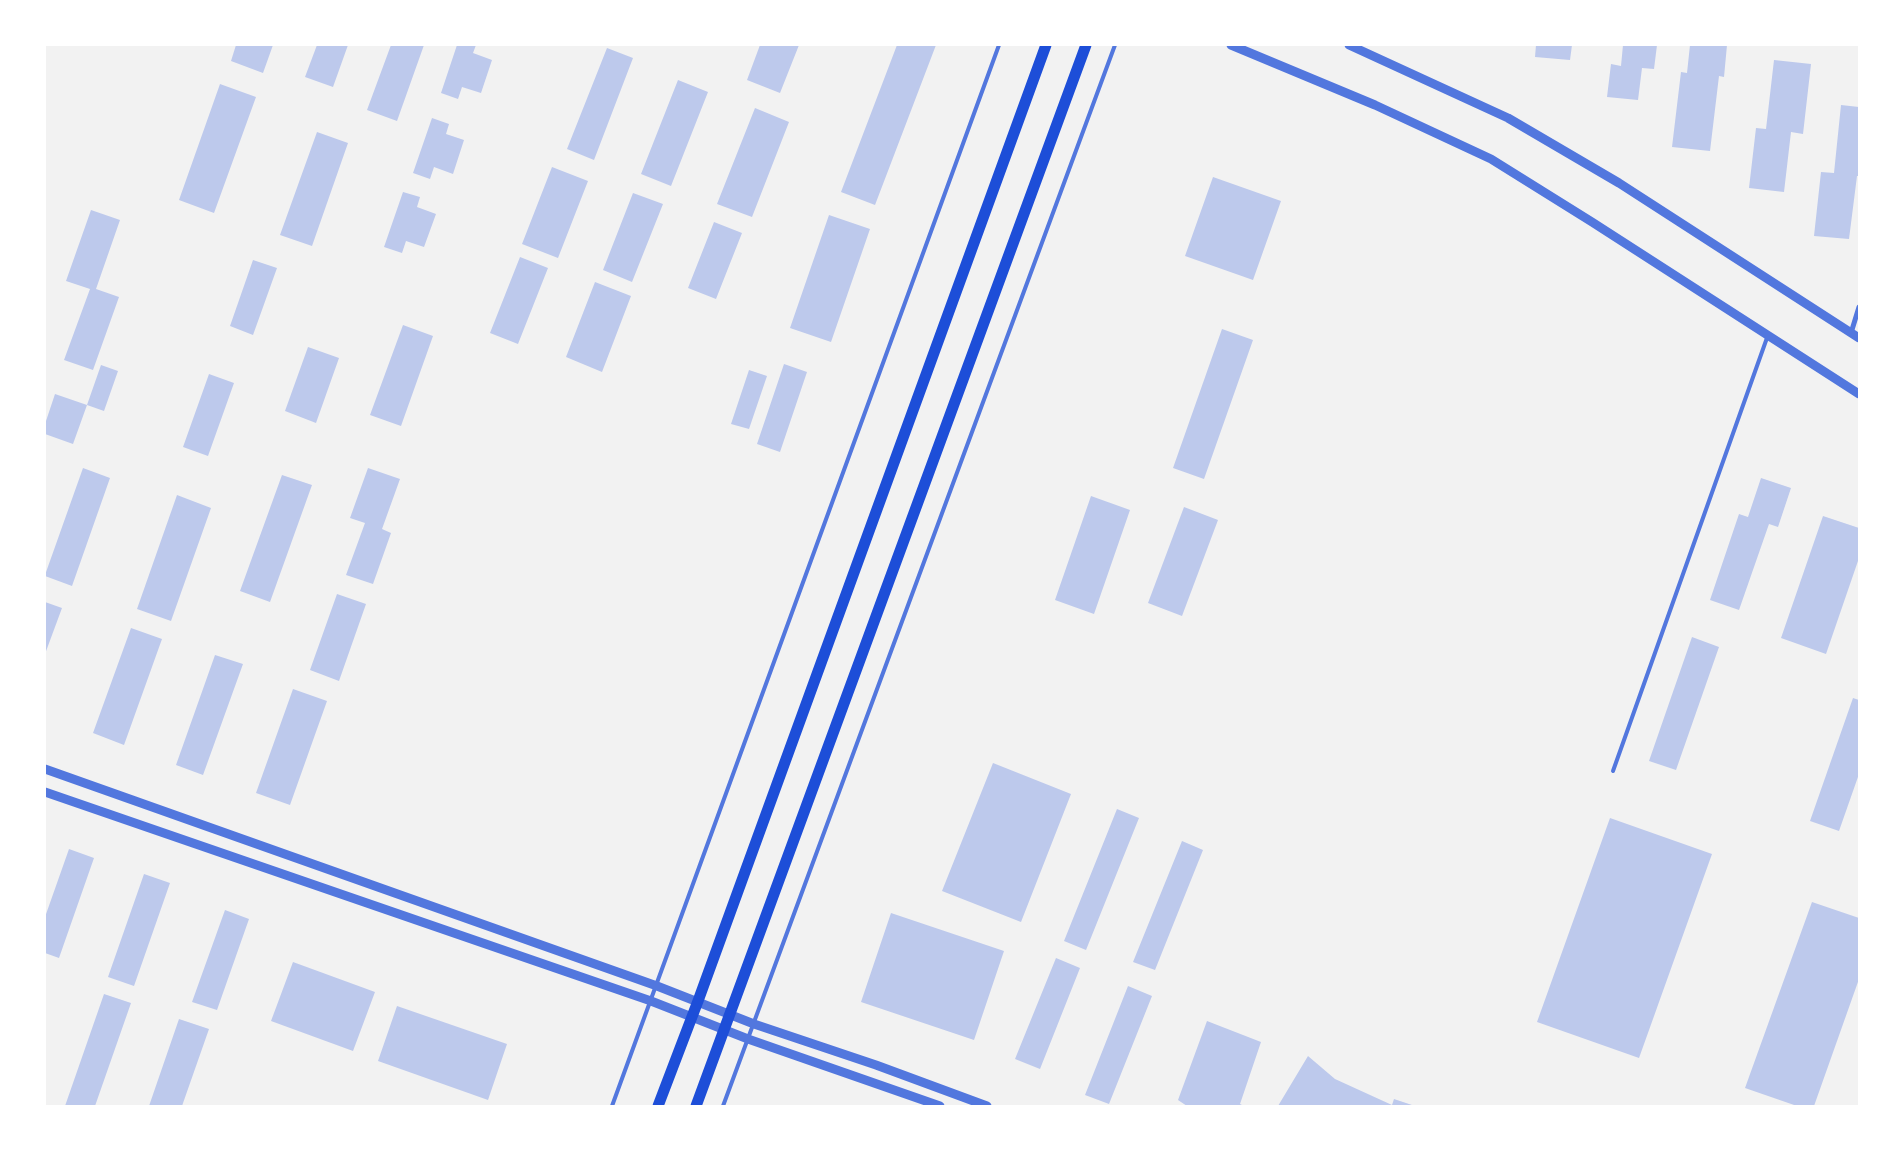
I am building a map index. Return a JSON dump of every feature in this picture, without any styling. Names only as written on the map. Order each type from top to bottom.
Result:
[{"type":"main road","points":[[658,1106],[698,1001],[1046,45]]},
{"type":"main road","points":[[696,1106],[1086,45]]},
{"type":"street","points":[[1231,45],[1375,105],[1491,159],[1859,394]]},
{"type":"street","points":[[1349,45],[1508,118],[1619,183],[1855,336],[1859,307]]},
{"type":"street","points":[[45,769],[657,986],[754,1024],[876,1065],[987,1106]]},
{"type":"street","points":[[45,792],[651,1001],[748,1039],[940,1106]]},
{"type":"lane","points":[[612,1106],[999,45]]},
{"type":"lane","points":[[723,1106],[1115,45]]},
{"type":"lane","points":[[1614,771],[1768,335]]},
{"type":"building","points":[[236,45],[273,45],[263,73],[231,61]]},
{"type":"building","points":[[317,45],[348,45],[333,87],[305,77]]},
{"type":"building","points":[[391,45],[424,45],[397,121],[367,110]]},
{"type":"building","points":[[457,45],[476,45],[473,53],[492,60],[481,93],[462,87],[458,99],[441,93]]},
{"type":"building","points":[[760,45],[799,45],[780,93],[747,80]]},
{"type":"building","points":[[897,45],[936,45],[875,205],[841,192]]},
{"type":"building","points":[[1536,45],[1572,45],[1570,60],[1535,57]]},
{"type":"building","points":[[1623,45],[1657,45],[1654,69],[1642,68],[1638,100],[1607,97],[1611,64],[1621,66]]},
{"type":"building","points":[[1690,45],[1727,45],[1724,77],[1719,76],[1710,151],[1672,147],[1681,72],[1687,73]]},
{"type":"building","points":[[607,48],[633,58],[594,160],[567,149]]},
{"type":"building","points":[[1774,60],[1811,64],[1803,134],[1791,132],[1784,192],[1749,188],[1756,128],[1766,129]]},
{"type":"building","points":[[678,80],[708,92],[671,186],[641,174]]},
{"type":"building","points":[[220,84],[256,97],[214,213],[179,200]]},
{"type":"building","points":[[1841,105],[1859,107],[1859,176],[1857,176],[1849,239],[1814,236],[1821,172],[1834,173]]},
{"type":"building","points":[[755,108],[789,122],[752,217],[717,204]]},
{"type":"building","points":[[432,118],[449,124],[446,134],[464,140],[453,174],[434,167],[430,179],[413,173]]},
{"type":"building","points":[[317,132],[348,143],[312,246],[280,235]]},
{"type":"building","points":[[552,167],[588,181],[558,258],[522,244]]},
{"type":"building","points":[[1213,177],[1281,201],[1253,280],[1185,256]]},
{"type":"building","points":[[403,192],[420,197],[417,207],[436,214],[424,247],[406,241],[402,253],[384,247]]},
{"type":"building","points":[[633,193],[663,204],[632,282],[603,270]]},
{"type":"building","points":[[91,210],[120,220],[96,289],[119,297],[93,370],[64,360],[90,289],[66,281]]},
{"type":"building","points":[[829,215],[870,229],[831,342],[790,328]]},
{"type":"building","points":[[714,222],[742,233],[716,299],[688,288]]},
{"type":"building","points":[[520,257],[548,268],[518,344],[490,333]]},
{"type":"building","points":[[253,260],[277,268],[253,335],[230,326]]},
{"type":"building","points":[[595,282],[631,296],[602,372],[566,357]]},
{"type":"building","points":[[403,325],[433,336],[401,426],[370,415]]},
{"type":"building","points":[[1222,329],[1253,340],[1204,479],[1173,468]]},
{"type":"building","points":[[308,347],[339,358],[316,423],[285,411]]},
{"type":"building","points":[[784,364],[807,372],[780,452],[757,444]]},
{"type":"building","points":[[101,365],[118,371],[104,411],[87,405]]},
{"type":"building","points":[[749,370],[767,376],[749,429],[731,424]]},
{"type":"building","points":[[209,374],[234,383],[208,456],[183,447]]},
{"type":"building","points":[[55,394],[87,405],[73,444],[45,434],[45,424]]},
{"type":"building","points":[[83,468],[110,478],[72,586],[45,575]]},
{"type":"building","points":[[368,468],[400,479],[382,529],[391,533],[373,584],[346,575],[365,523],[350,518]]},
{"type":"building","points":[[282,475],[312,485],[270,602],[240,591]]},
{"type":"building","points":[[1761,478],[1791,488],[1778,527],[1769,524],[1739,610],[1710,600],[1739,514],[1748,517]]},
{"type":"building","points":[[177,495],[211,508],[171,621],[137,609]]},
{"type":"building","points":[[1091,496],[1130,510],[1094,614],[1055,600]]},
{"type":"building","points":[[1184,507],[1218,520],[1182,616],[1148,603]]},
{"type":"building","points":[[1823,516],[1859,528],[1859,558],[1826,654],[1781,638]]},
{"type":"building","points":[[337,594],[366,604],[339,681],[310,670]]},
{"type":"building","points":[[45,602],[62,608],[45,654]]},
{"type":"building","points":[[131,628],[162,639],[124,745],[93,733]]},
{"type":"building","points":[[1692,637],[1719,647],[1676,770],[1649,761]]},
{"type":"building","points":[[215,655],[243,664],[203,775],[176,765]]},
{"type":"building","points":[[293,689],[327,701],[290,805],[256,793]]},
{"type":"building","points":[[1853,698],[1859,700],[1859,774],[1839,831],[1810,821]]},
{"type":"building","points":[[993,763],[1071,794],[1021,922],[942,891]]},
{"type":"building","points":[[1117,809],[1139,818],[1086,950],[1064,941]]},
{"type":"building","points":[[1610,818],[1712,854],[1639,1058],[1537,1022]]},
{"type":"building","points":[[1182,841],[1203,850],[1155,970],[1133,962]]},
{"type":"building","points":[[69,849],[94,858],[59,958],[45,953],[45,917]]},
{"type":"building","points":[[144,874],[170,883],[134,986],[108,977]]},
{"type":"building","points":[[1812,902],[1859,918],[1859,979],[1814,1106],[1797,1106],[1745,1088]]},
{"type":"building","points":[[225,910],[249,919],[217,1010],[192,1002]]},
{"type":"building","points":[[891,913],[1004,951],[974,1040],[861,1002]]},
{"type":"building","points":[[1056,958],[1080,968],[1040,1069],[1015,1059]]},
{"type":"building","points":[[293,962],[375,992],[353,1051],[271,1021]]},
{"type":"building","points":[[1128,986],[1152,996],[1109,1104],[1085,1095]]},
{"type":"building","points":[[104,994],[131,1003],[95,1106],[65,1106]]},
{"type":"building","points":[[397,1006],[507,1044],[488,1100],[378,1061]]},
{"type":"building","points":[[179,1019],[209,1029],[182,1106],[149,1106]]},
{"type":"building","points":[[1207,1021],[1261,1042],[1240,1104],[1244,1106],[1187,1106],[1178,1100]]},
{"type":"building","points":[[1308,1056],[1335,1079],[1392,1105],[1394,1099],[1415,1106],[1278,1106]]}]
